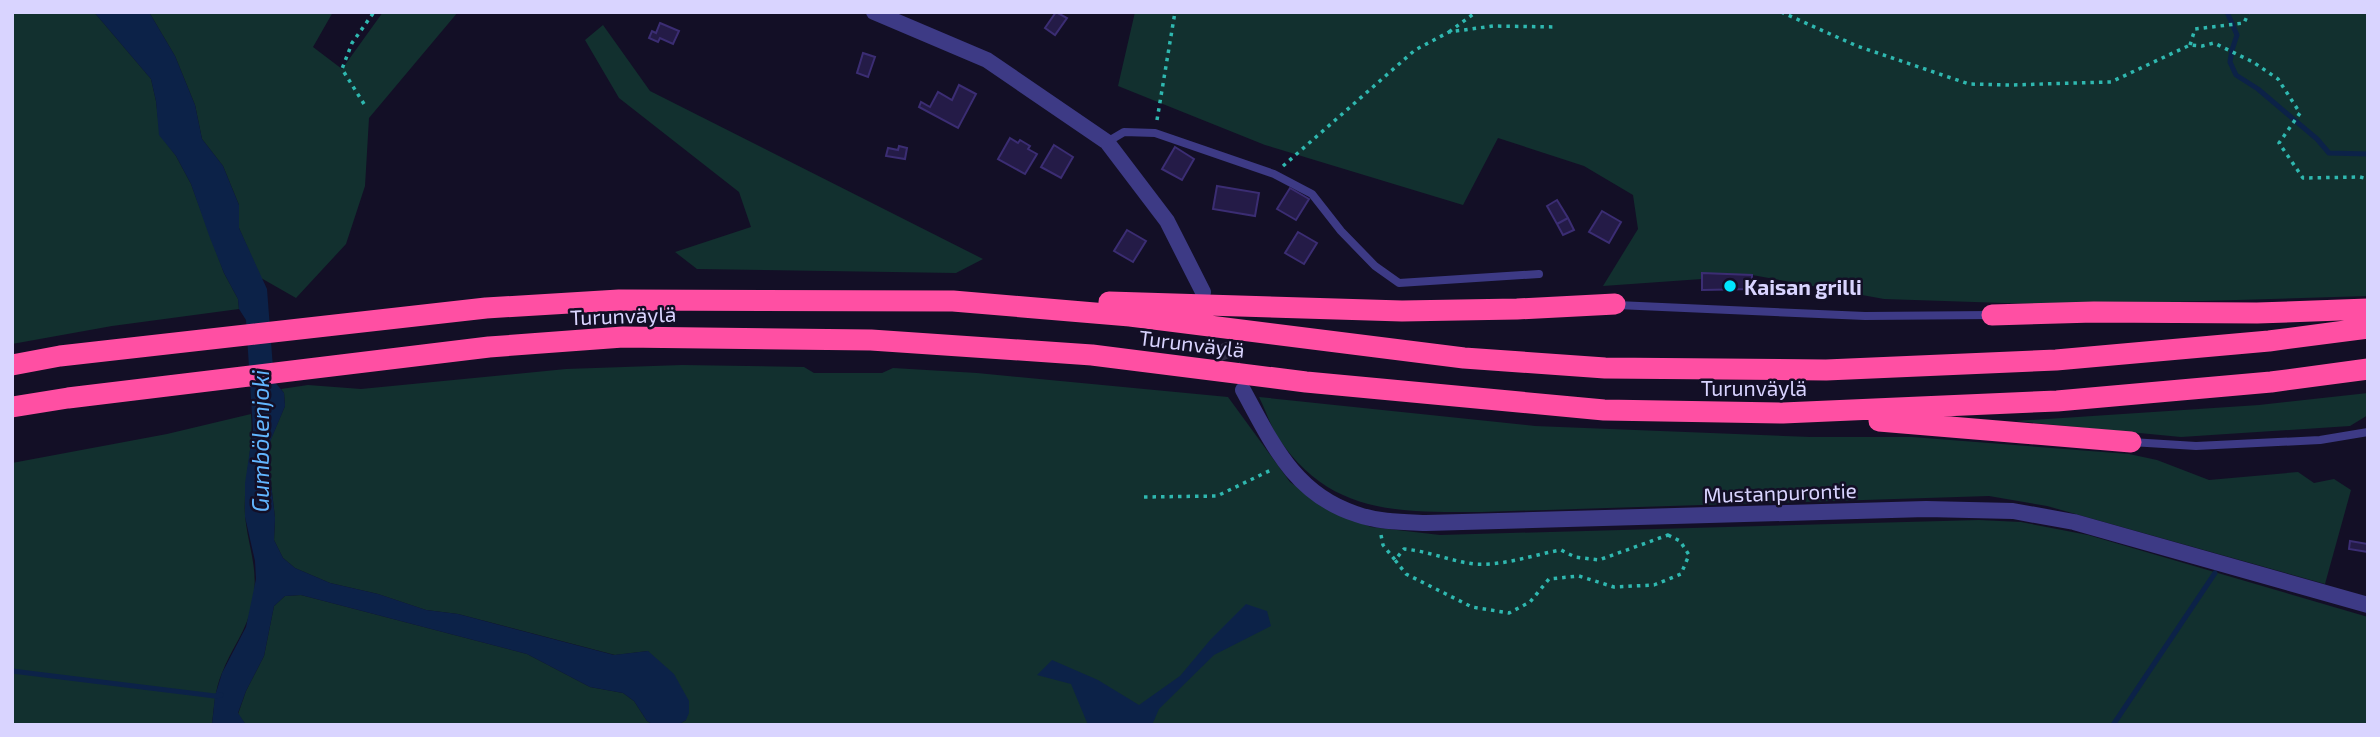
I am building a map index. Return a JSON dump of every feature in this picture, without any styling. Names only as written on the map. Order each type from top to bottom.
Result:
[{"type":"highway","name":"Turunväylä","points":[[12,365],[60,356],[486,308],[619,300],[953,302],[1130,316],[1464,358],[1605,368],[1826,370],[2056,360],[2269,341],[2368,328]]},
{"type":"highway","points":[[953,302],[1136,302],[1248,308],[1402,311],[1615,304]]},
{"type":"highway","points":[[1992,315],[2094,312],[2257,313],[2368,309]]},
{"type":"highway","name":"Turunväylä","points":[[12,408],[68,398],[489,347],[623,337],[871,340],[1092,355],[1306,383],[1604,410],[1783,413],[2057,401],[2271,382],[2368,369]]},
{"type":"highway","points":[[1783,413],[2131,442]]},
{"type":"street","points":[[874,12],[987,60],[1107,142],[1167,221],[1203,292]]},
{"type":"street","name":"Mustanpurontie","points":[[1243,390],[1292,472],[1322,499],[1356,514],[1379,519],[1426,523],[1926,509],[2013,512],[2074,522],[2368,605]]},
{"type":"lane","points":[[1107,142],[1124,132],[1155,133],[1273,174],[1312,194],[1341,231],[1375,266],[1399,283],[1539,274]]},
{"type":"lane","points":[[1615,304],[1865,316],[1992,315]]},
{"type":"lane","points":[[2131,442],[2196,446],[2320,440],[2368,432]]},
{"type":"path","points":[[364,104],[342,69],[352,43],[374,12]]},
{"type":"path","points":[[1155,133],[1175,12]]},
{"type":"path","points":[[1273,174],[1415,50],[1449,32],[1476,12]]},
{"type":"path","points":[[1781,12],[1857,46],[1969,83],[2010,85],[2111,82],[2190,45],[2202,47],[2214,43],[2253,62],[2278,79],[2300,113],[2278,143],[2303,178],[2368,179]]},
{"type":"path","points":[[2190,45],[2195,29],[2244,23],[2249,12]]},
{"type":"path","points":[[1449,32],[1493,26],[1557,27]]},
{"type":"path","points":[[1143,497],[1217,496],[1285,464]]},
{"type":"path","points":[[1379,519],[1382,545],[1406,574],[1472,607],[1509,613],[1530,602],[1549,579],[1579,576],[1614,587],[1654,585],[1681,573],[1689,555],[1680,541],[1668,535],[1599,560],[1575,557],[1561,550],[1513,562],[1476,564],[1446,559],[1420,550],[1404,549],[1395,560]]},
{"type":"green space","points":[[12,12],[94,12],[151,79],[160,135],[176,156],[191,184],[224,273],[238,299],[239,309],[112,326],[12,344]]},
{"type":"green space","points":[[149,12],[333,12],[313,47],[342,69],[383,12],[458,12],[369,118],[365,186],[346,244],[296,298],[261,278],[239,228],[239,205],[223,166],[202,139],[195,105],[175,56]]},
{"type":"green space","points":[[1135,12],[2368,12],[2368,296],[2068,305],[1884,299],[1729,273],[1702,273],[1702,279],[1603,286],[1638,229],[1633,195],[1584,166],[1498,138],[1463,205],[1265,145],[1118,86]]},
{"type":"green space","points":[[603,25],[650,91],[983,259],[956,273],[697,269],[675,252],[751,227],[739,192],[619,98],[585,40]]},
{"type":"green space","points":[[682,365],[804,367],[814,373],[882,373],[893,368],[977,373],[1228,397],[1290,482],[1327,509],[1371,527],[1440,535],[1979,520],[2021,522],[2088,535],[2368,617],[2368,725],[678,725],[686,720],[648,651],[615,655],[458,614],[426,610],[378,594],[330,583],[295,568],[283,558],[274,540],[275,518],[267,448],[285,406],[281,389],[308,385],[361,389],[566,369]]},
{"type":"green space","points":[[2368,393],[2368,415],[2350,426],[2181,437],[2015,421],[2259,405]]},
{"type":"green space","points":[[1259,397],[1535,426],[1810,437],[1912,437],[2129,454],[2157,460],[2209,480],[2298,472],[2314,483],[2334,479],[2351,490],[2325,584],[2047,506],[1989,496],[1482,512],[1393,509],[1342,495],[1319,481],[1297,462],[1277,436]]},
{"type":"green space","points":[[251,414],[245,515],[254,570],[254,592],[246,623],[220,679],[212,725],[12,725],[12,463],[167,434]]},
{"type":"green space","points":[[301,595],[527,654],[590,687],[623,693],[634,701],[647,721],[654,725],[246,725],[238,714],[246,691],[264,656],[274,606],[285,596]]},
{"type":"water","name":"Gumbölenjoki","points":[[94,12],[149,12],[175,56],[195,105],[202,139],[223,166],[239,205],[239,228],[267,289],[274,381],[284,393],[285,406],[267,449],[275,518],[274,540],[283,558],[295,568],[330,583],[378,594],[426,610],[458,614],[614,655],[648,651],[674,674],[689,701],[686,720],[678,725],[654,725],[647,721],[634,701],[623,693],[590,687],[527,654],[301,595],[285,596],[274,606],[264,656],[238,713],[246,725],[212,725],[215,696],[222,673],[246,627],[256,579],[255,561],[245,517],[245,483],[253,430],[246,320],[224,273],[191,184],[176,156],[159,135],[151,79]]},
{"type":"water","points":[[1246,604],[1267,611],[1271,626],[1214,655],[1159,709],[1152,725],[1088,725],[1071,684],[1037,675],[1052,660],[1098,680],[1139,705],[1180,676],[1211,639]]},
{"type":"building","points":[[1056,12],[1067,18],[1055,35],[1045,28]]},
{"type":"building","points":[[660,23],[679,31],[673,44],[660,38],[658,42],[649,38],[652,31],[656,33]]},
{"type":"building","points":[[863,53],[875,57],[868,77],[857,73]]},
{"type":"building","points":[[959,85],[976,94],[958,128],[919,107],[921,102],[930,107],[938,92],[952,100]]},
{"type":"building","points":[[1010,138],[1018,143],[1020,140],[1037,154],[1025,174],[998,159]]},
{"type":"building","points":[[1054,145],[1073,157],[1061,178],[1041,167]]},
{"type":"building","points":[[899,146],[907,148],[905,159],[886,156],[888,148],[898,150]]},
{"type":"building","points":[[1175,147],[1194,159],[1182,180],[1162,169]]},
{"type":"building","points":[[1217,186],[1259,193],[1255,216],[1213,209]]},
{"type":"building","points":[[1290,188],[1309,199],[1296,220],[1277,209]]},
{"type":"building","points":[[1557,200],[1568,218],[1557,224],[1547,206]]},
{"type":"building","points":[[1602,211],[1621,222],[1609,243],[1589,232]]},
{"type":"building","points":[[1568,218],[1574,230],[1563,235],[1557,224]]},
{"type":"building","points":[[1127,230],[1146,241],[1133,262],[1114,251]]},
{"type":"building","points":[[1298,232],[1317,243],[1304,264],[1285,253]]},
{"type":"building","points":[[1702,273],[1752,275],[1752,289],[1702,290]]},
{"type":"building","points":[[2350,541],[2368,544],[2368,552],[2349,549]]},
{"type":"waterway","points":[[2227,12],[2237,35],[2230,62],[2236,75],[2258,89],[2317,139],[2329,153],[2368,154]]},
{"type":"waterway","points":[[2113,725],[2215,573]]},
{"type":"waterway","points":[[12,671],[221,695]]},
{"type":"tunnel","points":[[1214,321],[1239,381]]},
{"type":"place","name":"Kaisan grilli","points":[[1730,286]]}]
